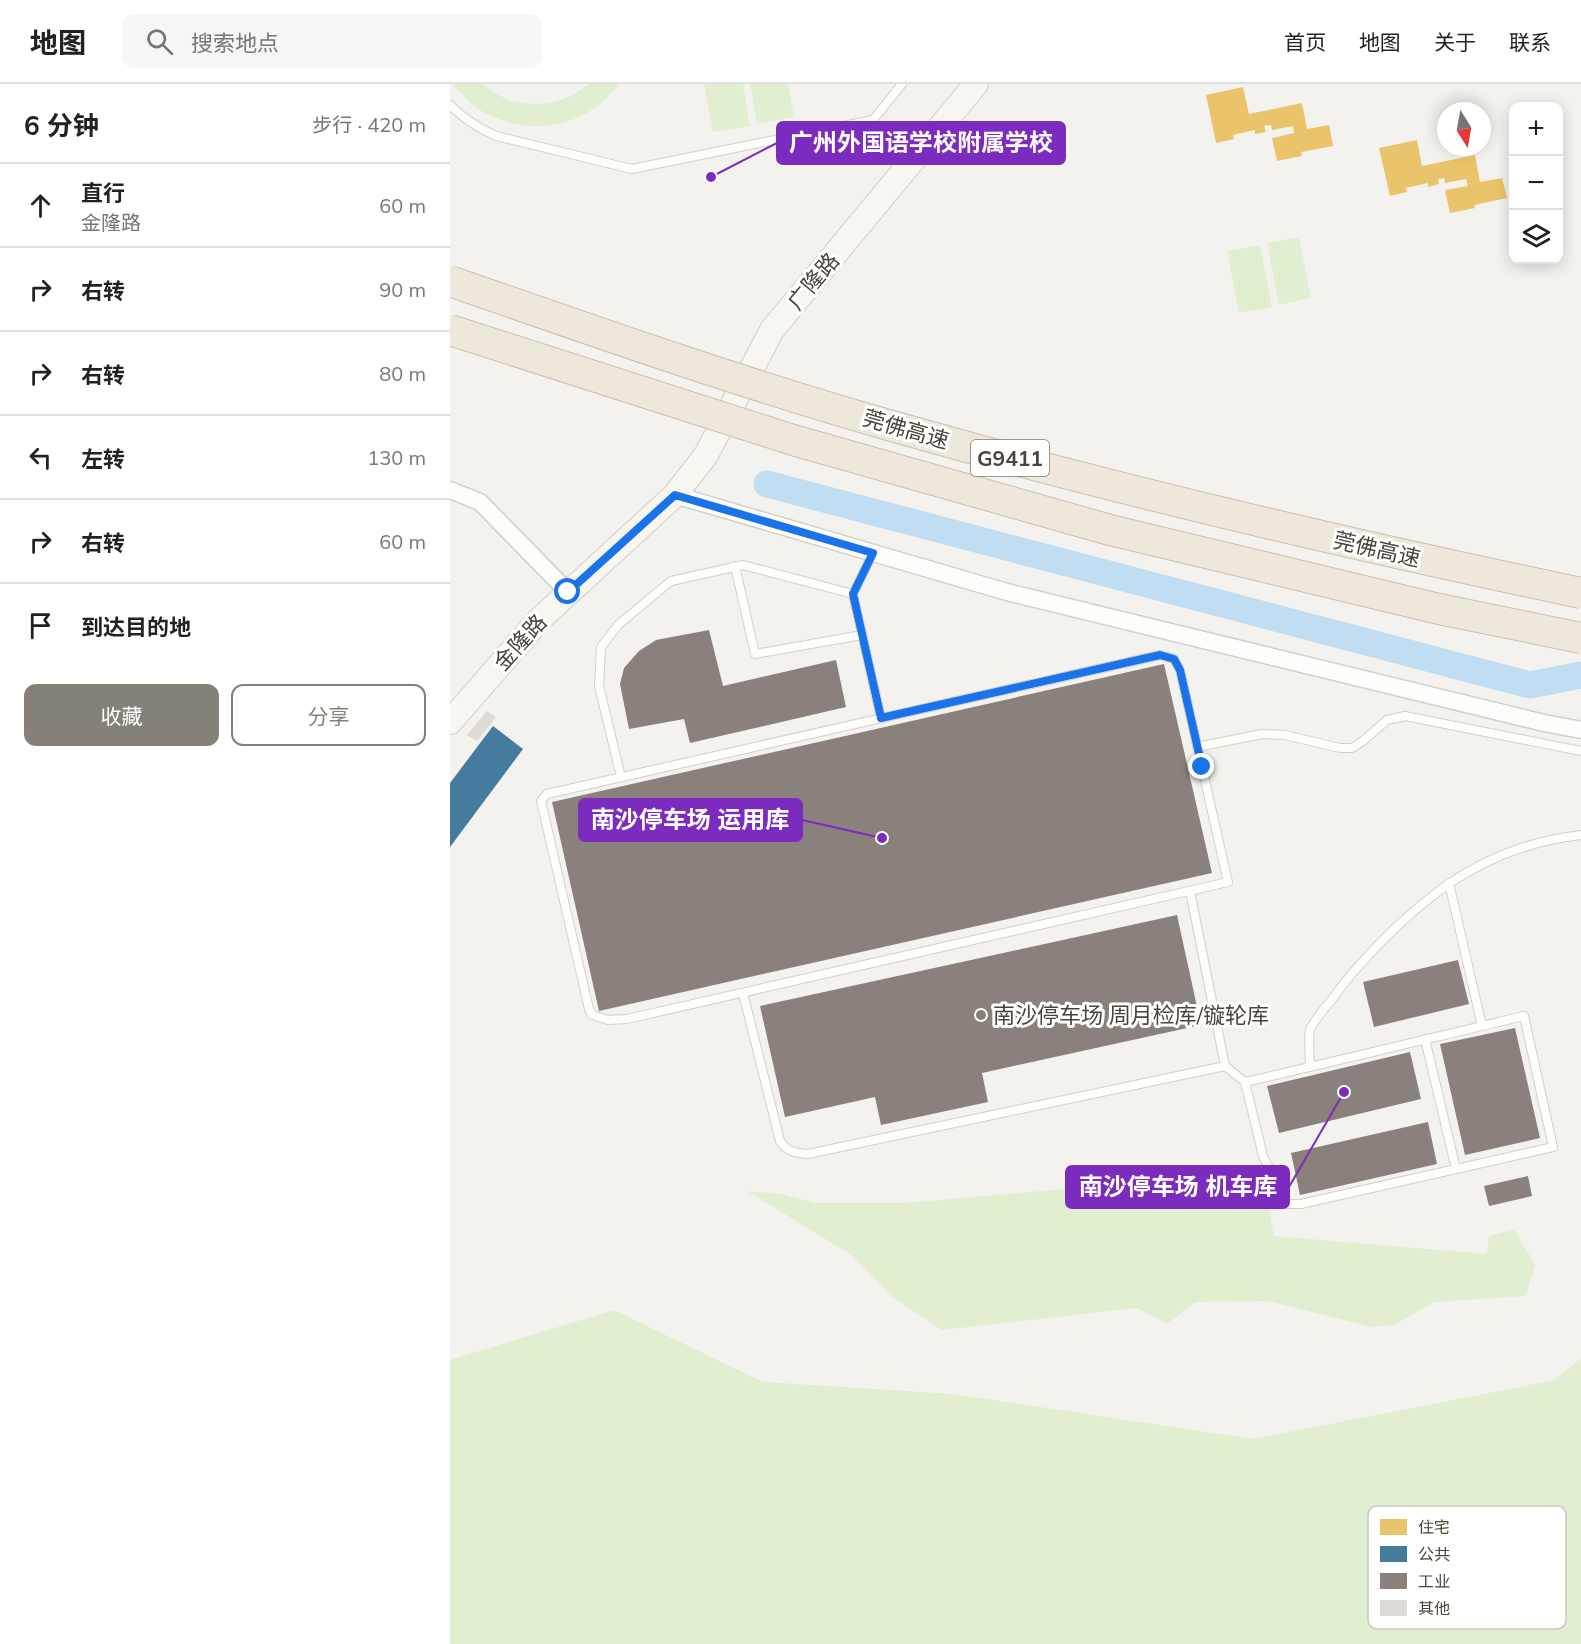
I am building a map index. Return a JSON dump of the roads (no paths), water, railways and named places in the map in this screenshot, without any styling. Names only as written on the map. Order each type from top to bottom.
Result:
[{"type":"highway","name":"莞佛高速","points":[[450,282],[702,368],[898,428],[1163,499],[1429,561],[1581,593]]},
{"type":"highway","name":"莞佛高速","points":[[450,330],[793,440],[1110,530],[1439,609],[1581,638]]},
{"type":"main road","name":"广隆路","points":[[675,495],[706,455],[772,330],[976,84]]},
{"type":"main road","name":"金隆路","points":[[450,722],[537,621],[675,495]]},
{"type":"street","points":[[450,490],[480,502],[568,592]]},
{"type":"street","points":[[675,495],[1018,595],[1544,723],[1581,730]]},
{"type":"lane","points":[[450,105],[460,116],[496,136],[632,169],[873,120],[902,84]]},
{"type":"lane","points":[[873,553],[853,594],[881,718]]},
{"type":"lane","points":[[621,777],[599,686],[601,647],[619,624],[671,581],[742,565],[853,594]]},
{"type":"lane","points":[[735,566],[755,654],[862,635]]},
{"type":"lane","points":[[1160,655],[1174,659],[1180,670],[1228,882],[627,1019],[608,1020],[592,1015],[589,1010],[541,801],[547,794],[621,777],[1160,655]]},
{"type":"lane","points":[[1197,747],[1262,734],[1285,735],[1340,748],[1352,748],[1387,720],[1405,716],[1581,751]]},
{"type":"lane","points":[[1310,1067],[1310,1029],[1348,977],[1405,918],[1449,883],[1476,866],[1537,843],[1581,835]]},
{"type":"lane","points":[[1449,883],[1482,1026]]},
{"type":"lane","points":[[1190,891],[1225,1066],[1245,1082],[1263,1156],[1287,1204],[1301,1204],[1553,1147],[1524,1016],[1245,1082]]},
{"type":"lane","points":[[743,993],[780,1142],[793,1153],[808,1154],[1225,1066]]},
{"type":"lane","points":[[1425,1039],[1456,1169]]},
{"type":"waterway","points":[[767,484],[1530,685],[1581,675]]},
{"type":"place","name":"广州外国语学校附属学校","points":[[711,177]]},
{"type":"place","name":"南沙停车场 运用库","points":[[882,838]]},
{"type":"place","name":"南沙停车场 周月检库/镟轮库","points":[[981,1015]]},
{"type":"place","name":"南沙停车场 机车库","points":[[1344,1092]]}]
